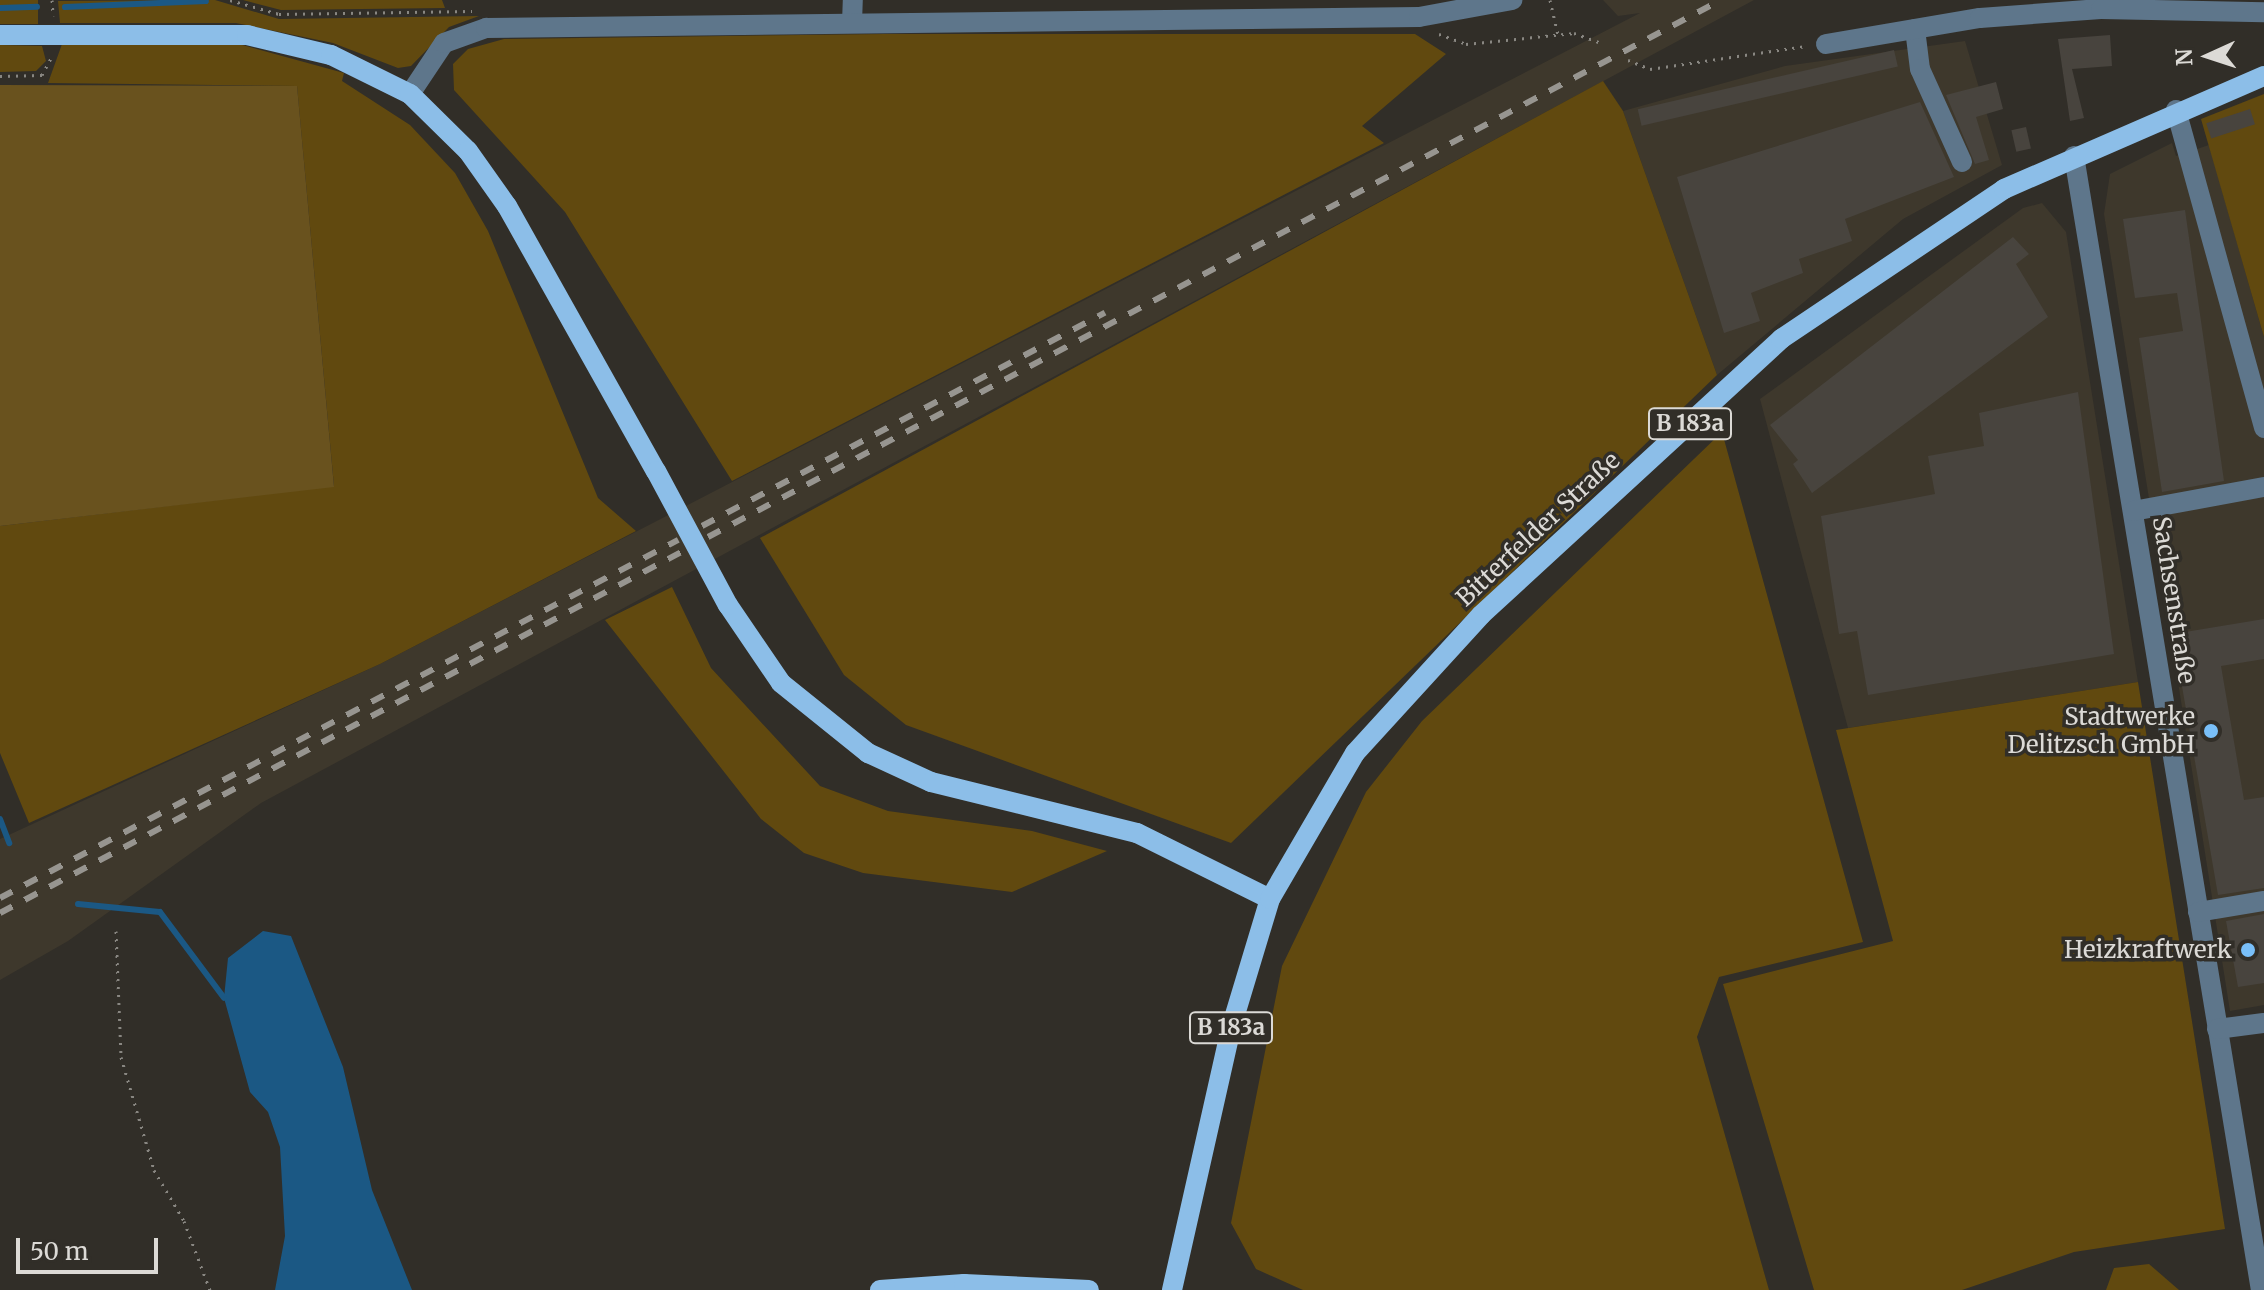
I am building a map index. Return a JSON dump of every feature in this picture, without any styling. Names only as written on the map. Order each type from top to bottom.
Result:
[{"type":"main road","points":[[0,35],[247,35],[331,55],[410,94],[468,151],[507,206],[728,605],[781,683],[868,753],[931,782],[1137,833],[1270,899]]},
{"type":"main road","name":"Bitterfelder Straße","points":[[1172,1290],[1231,1028],[1270,899],[1355,753],[1481,615],[1781,339],[2004,189],[2176,110],[2264,76]]},
{"type":"main road","points":[[880,1290],[964,1284],[1089,1290]]},
{"type":"street","points":[[852,23],[853,0]]},
{"type":"street","points":[[1068,0],[1073,21]]},
{"type":"street","points":[[1443,16],[1465,0]]},
{"type":"street","points":[[410,94],[444,43],[464,31],[1419,17],[1443,16],[1512,0]]},
{"type":"street","points":[[1826,44],[1915,29],[2101,9],[2264,12]]},
{"type":"street","points":[[1915,29],[1920,69],[1962,162]]},
{"type":"street","points":[[2176,110],[2264,428]]},
{"type":"street","name":"Sachsenstraße","points":[[2074,156],[2261,1290]]},
{"type":"street","points":[[2133,511],[2264,487]]},
{"type":"street","points":[[2198,912],[2264,901]]},
{"type":"street","points":[[2217,1029],[2264,1023]]},
{"type":"path","points":[[1550,0],[1558,36]]},
{"type":"path","points":[[1419,17],[1466,44],[1558,36],[1599,42]]},
{"type":"path","points":[[0,76],[42,75],[53,34]]},
{"type":"path","points":[[1628,60],[1650,69],[1826,44]]},
{"type":"path","points":[[116,931],[113,996],[124,1070],[154,1170],[210,1290]]},
{"type":"shaded area","points":[[0,0],[38,0],[38,24],[0,24]]},
{"type":"shaded area","points":[[215,0],[279,19],[479,16],[449,27],[411,66],[398,68],[333,43],[236,23],[60,23],[58,1]]},
{"type":"shaded area","points":[[243,0],[442,0],[445,8],[281,10]]},
{"type":"shaded area","points":[[1603,0],[1754,0],[261,803],[68,941],[0,980],[0,839],[380,664],[1640,13],[1618,16]]},
{"type":"shaded area","points":[[885,34],[1415,34],[1446,54],[1362,126],[1384,143],[732,481],[565,212],[454,90],[453,64],[468,49],[504,39]]},
{"type":"shaded area","points":[[1965,41],[2002,165],[1903,219],[1717,375],[1623,111],[1785,66]]},
{"type":"shaded area","points":[[235,43],[344,73],[342,81],[410,125],[455,173],[488,231],[598,498],[636,531],[380,664],[29,823],[0,753],[0,526],[334,486],[297,86],[48,83],[62,44]]},
{"type":"shaded area","points":[[0,45],[42,46],[46,61],[36,71],[0,72]]},
{"type":"shaded area","points":[[1603,81],[1623,111],[1717,375],[1231,843],[906,725],[844,675],[760,538]]},
{"type":"shaded area","points":[[0,85],[297,86],[334,487],[0,526]]},
{"type":"shaded area","points":[[2264,94],[2264,337],[2201,119]]},
{"type":"shaded area","points":[[2172,143],[2176,156],[2209,145],[2264,337],[2264,1005],[2230,1011],[2104,214],[2110,174]]},
{"type":"shaded area","points":[[2042,203],[2066,232],[2138,682],[1848,728],[1760,399],[2023,208]]},
{"type":"shaded area","points":[[1722,432],[1863,942],[1719,977],[1697,1037],[1769,1290],[1303,1290],[1256,1269],[1231,1223],[1282,966],[1366,792],[1422,721]]},
{"type":"shaded area","points":[[672,587],[711,668],[820,786],[888,811],[1032,831],[1107,851],[1012,892],[863,873],[804,853],[761,819],[605,620]]},
{"type":"shaded area","points":[[2138,682],[2225,1229],[2074,1252],[1962,1290],[1814,1290],[1723,984],[1893,941],[1836,730]]},
{"type":"shaded area","points":[[2149,1264],[2179,1290],[2106,1290],[2114,1268]]},
{"type":"water","points":[[263,931],[291,936],[343,1067],[372,1190],[412,1290],[275,1290],[285,1236],[280,1147],[268,1112],[250,1092],[224,998],[228,958]]},
{"type":"building","points":[[2110,35],[2112,66],[2072,69],[2084,118],[2070,121],[2058,39]]},
{"type":"building","points":[[1894,50],[1898,67],[1642,126],[1638,109]]},
{"type":"building","points":[[1996,82],[2003,109],[1976,117],[1989,160],[1975,164],[1946,95]]},
{"type":"building","points":[[1920,102],[1954,177],[1845,219],[1852,241],[1799,259],[1803,273],[1751,293],[1760,321],[1724,333],[1677,177]]},
{"type":"building","points":[[2250,109],[2255,124],[2211,138],[2206,123]]},
{"type":"building","points":[[2026,127],[2031,148],[2016,152],[2011,130]]},
{"type":"building","points":[[2185,210],[2224,481],[2162,492],[2139,338],[2183,331],[2177,293],[2135,298],[2123,219]]},
{"type":"building","points":[[2013,237],[2029,254],[2016,264],[2048,317],[1812,493],[1793,464],[1798,460],[1770,425]]},
{"type":"building","points":[[2078,392],[2114,654],[1868,695],[1857,631],[1839,634],[1821,516],[1935,494],[1928,456],[1984,446],[1979,413]]},
{"type":"building","name":"Stadtwerke Delitzsch GmbH","points":[[2264,619],[2264,659],[2221,666],[2244,800],[2264,797],[2264,888],[2218,895],[2173,634]]},
{"type":"building","name":"Heizkraftwerk","points":[[2264,914],[2264,983],[2238,987],[2226,921]]},
{"type":"waterway","points":[[65,7],[206,1]]},
{"type":"waterway","points":[[0,8],[37,7]]},
{"type":"waterway","points":[[0,819],[9,843]]},
{"type":"waterway","points":[[78,904],[160,912],[224,998]]},
{"type":"railway","points":[[708,537],[1721,0]]},
{"type":"railway","points":[[702,526],[1105,313]]},
{"type":"railway","points":[[0,898],[678,540]]},
{"type":"railway","points":[[0,913],[683,551]]},
{"type":"place","name":"Stadtwerke Delitzsch GmbH","points":[[2211,731]]},
{"type":"place","name":"Heizkraftwerk","points":[[2248,950]]}]
